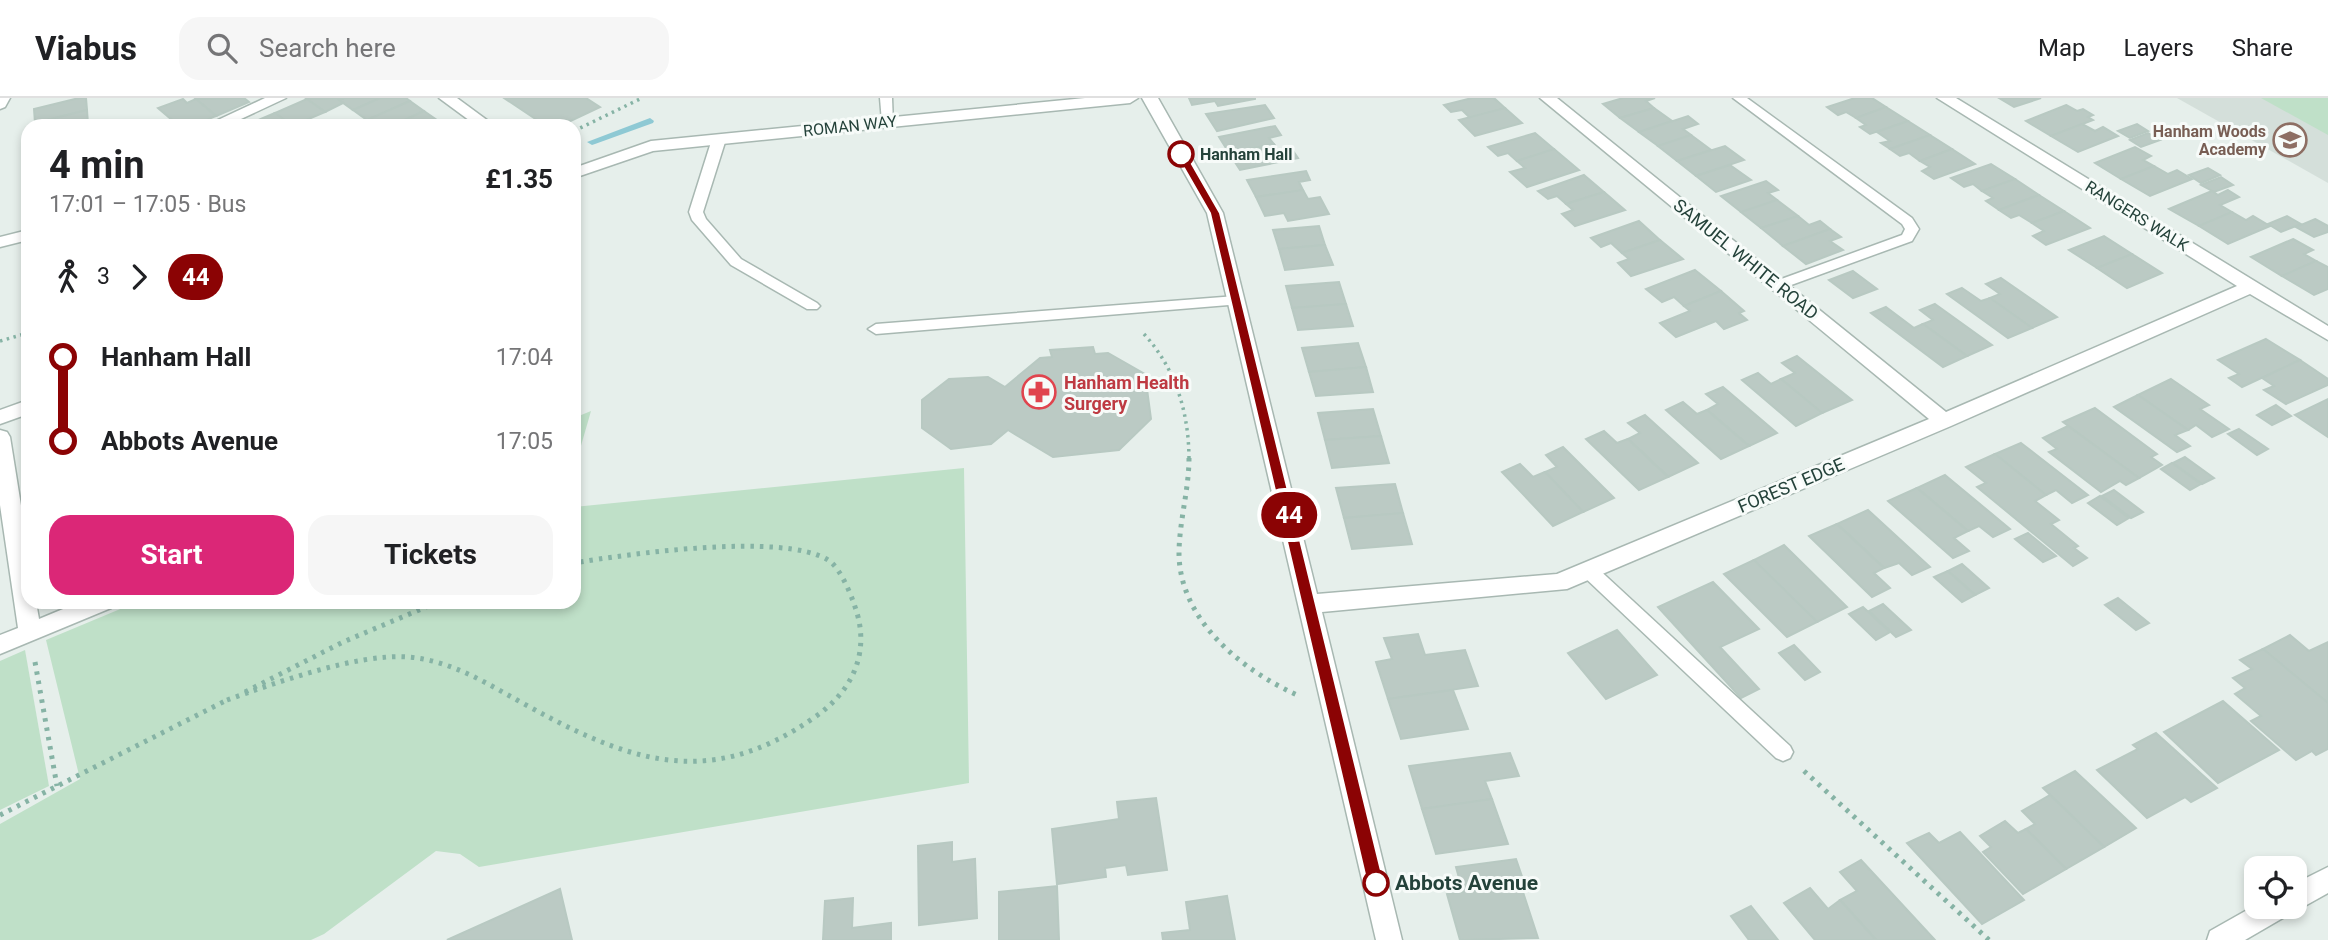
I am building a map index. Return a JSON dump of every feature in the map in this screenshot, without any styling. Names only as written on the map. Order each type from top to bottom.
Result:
[{"type":"street","points":[[0,104],[2,98]]},
{"type":"street","points":[[229,119],[278,98]]},
{"type":"street","points":[[447,98],[477,119]]},
{"type":"street","name":"ROMAN WAY","points":[[581,170],[651,146],[1130,98]]},
{"type":"street","points":[[1150,98],[1215,213],[1389,940]]},
{"type":"street","name":"SAMUEL WHITE ROAD","points":[[1548,98],[1944,421]]},
{"type":"street","name":"RANGERS WALK","points":[[1945,98],[2328,334]]},
{"type":"street","points":[[0,242],[21,236]]},
{"type":"street","name":"FOREST EDGE","points":[[1310,604],[1559,583],[1944,421],[2252,286]]},
{"type":"street","points":[[0,417],[21,410]]},
{"type":"street","points":[[0,437],[21,574]]},
{"type":"street","points":[[26,609],[30,632]]},
{"type":"street","points":[[0,645],[86,609]]},
{"type":"street","points":[[2307,891],[2328,879]]},
{"type":"street","points":[[2220,940],[2256,919]]},
{"type":"lane","points":[[886,98],[888,122]]},
{"type":"lane","points":[[1739,98],[1907,222],[1912,229],[1907,238],[1900,241],[1778,285]]},
{"type":"lane","points":[[719,139],[696,212],[699,220],[736,262],[812,306]]},
{"type":"lane","points":[[876,329],[1236,301]]},
{"type":"lane","points":[[1588,570],[1783,752]]},
{"type":"path","points":[[581,128],[642,98]]},
{"type":"path","points":[[1117,310],[1151,340],[1171,369],[1184,411],[1188,488],[1180,563],[1190,600],[1213,637],[1277,687],[1334,704]]},
{"type":"path","points":[[0,341],[21,335]]},
{"type":"path","points":[[227,701],[302,673],[380,659],[408,657],[466,672],[585,738],[611,749],[654,762],[678,763],[721,758],[760,747],[812,721],[840,697],[860,667],[863,646],[856,612],[843,580],[831,561],[810,553],[776,549],[702,549],[628,553],[581,562]]},
{"type":"path","points":[[0,815],[343,642],[421,609]]},
{"type":"path","points":[[30,632],[57,786]]},
{"type":"path","points":[[1783,752],[1989,940]]},
{"type":"shaded area","name":"Hanham Woods Academy","points":[[2177,98],[2328,98],[2328,183]]},
{"type":"green space","points":[[2261,98],[2328,98],[2328,135]]},
{"type":"green space","points":[[591,411],[581,446],[581,415]]},
{"type":"green space","points":[[964,468],[969,783],[479,867],[460,854],[436,851],[324,934],[311,940],[0,940],[0,824],[80,779],[46,640],[120,609],[581,609],[581,506]]},
{"type":"green space","points":[[25,650],[49,786],[0,810],[0,661]]},
{"type":"building","points":[[86,98],[87,110],[51,119],[35,119],[34,109]]},
{"type":"building","points":[[244,98],[249,102],[216,116],[196,99]]},
{"type":"building","points":[[344,98],[339,100],[343,103],[325,112],[307,99]]},
{"type":"building","points":[[380,98],[353,110],[339,100]]},
{"type":"building","points":[[380,98],[406,98],[410,101],[369,119],[353,110]]},
{"type":"building","points":[[504,98],[586,98],[600,107],[575,119],[536,119]]},
{"type":"building","points":[[1189,98],[1255,99],[1218,106],[1215,101],[1192,105]]},
{"type":"building","points":[[1472,98],[1494,98],[1505,108],[1470,118],[1462,110],[1451,112],[1444,105]]},
{"type":"building","points":[[1623,98],[1655,98],[1646,101],[1654,108],[1620,118],[1603,104]]},
{"type":"building","points":[[1855,98],[1872,98],[1886,107],[1856,118],[1846,112],[1838,115],[1827,107]]},
{"type":"building","points":[[1999,98],[2041,98],[2014,107]]},
{"type":"building","points":[[183,99],[187,103],[196,99],[216,116],[209,119],[171,119],[158,108]]},
{"type":"building","points":[[307,99],[325,112],[308,119],[283,119],[275,113]]},
{"type":"building","points":[[410,101],[424,111],[407,119],[369,119]]},
{"type":"building","points":[[1265,105],[1274,118],[1217,131],[1206,114]]},
{"type":"building","points":[[2066,105],[2077,111],[2083,109],[2093,115],[2088,117],[2093,120],[2051,136],[2026,121]]},
{"type":"building","points":[[1886,107],[1908,121],[1870,134],[1860,127],[1866,125],[1856,118]]},
{"type":"building","points":[[1505,108],[1522,123],[1475,136],[1459,120]]},
{"type":"building","points":[[1654,108],[1672,121],[1639,132],[1620,118]]},
{"type":"building","points":[[87,110],[88,119],[51,119]]},
{"type":"building","points":[[424,111],[436,119],[407,119]]},
{"type":"building","points":[[275,113],[283,119],[261,119]]},
{"type":"building","points":[[1688,116],[1698,124],[1683,129],[1691,135],[1658,146],[1639,132]]},
{"type":"building","points":[[1908,121],[1930,135],[1890,149],[1881,143],[1890,141],[1877,132]]},
{"type":"building","points":[[2082,124],[2095,131],[2103,127],[2118,136],[2078,152],[2051,136]]},
{"type":"building","points":[[2137,124],[2148,131],[2130,138],[2118,131]]},
{"type":"building","points":[[1275,126],[1281,135],[1269,138],[1274,144],[1229,153],[1219,137]]},
{"type":"building","points":[[1535,133],[1554,149],[1517,161],[1508,153],[1498,156],[1488,147]]},
{"type":"building","points":[[2148,133],[2160,140],[2141,147],[2130,140]]},
{"type":"building","points":[[1691,135],[1711,150],[1677,161],[1658,146]]},
{"type":"building","points":[[1930,135],[1952,149],[1920,161],[1909,153],[1900,156],[1890,149]]},
{"type":"building","points":[[1274,144],[1278,151],[1291,148],[1298,158],[1240,170],[1229,153]]},
{"type":"building","points":[[1725,146],[1744,160],[1696,176],[1677,161]]},
{"type":"building","points":[[2135,147],[2151,156],[2143,160],[2154,166],[2121,179],[2095,163]]},
{"type":"building","points":[[1554,149],[1579,170],[1527,187],[1510,172],[1525,168],[1517,161]]},
{"type":"building","points":[[1952,149],[1975,164],[1934,179],[1922,171],[1930,167],[1920,161]]},
{"type":"building","points":[[1991,164],[2015,179],[1982,191],[1973,184],[1964,187],[1951,178]]},
{"type":"building","points":[[1730,165],[1751,180],[1716,192],[1696,176]]},
{"type":"building","points":[[2154,166],[2168,174],[2177,170],[2192,179],[2150,196],[2121,179]]},
{"type":"building","points":[[2208,168],[2220,175],[2201,183],[2189,175]]},
{"type":"building","points":[[1306,171],[1310,180],[1299,182],[1303,190],[1256,197],[1247,180]]},
{"type":"building","points":[[1584,175],[1604,192],[1566,204],[1557,196],[1548,199],[1538,191]]},
{"type":"building","points":[[2221,177],[2233,185],[2214,192],[2201,185]]},
{"type":"building","points":[[2015,179],[2039,195],[1999,210],[1986,201],[1993,198],[1982,191]]},
{"type":"building","points":[[1766,181],[1778,190],[1768,193],[1777,200],[1741,212],[1721,196]]},
{"type":"building","points":[[1303,190],[1308,199],[1320,197],[1329,214],[1288,221],[1284,213],[1265,216],[1256,197]]},
{"type":"building","points":[[2228,190],[2239,197],[2220,205],[2232,212],[2199,226],[2169,209],[2212,191],[2218,195]]},
{"type":"building","points":[[1604,192],[1625,210],[1575,226],[1562,214],[1573,210],[1566,204]]},
{"type":"building","points":[[2039,195],[2064,211],[2032,223],[2019,215],[2011,218],[1999,210]]},
{"type":"building","points":[[1777,200],[1798,216],[1761,228],[1741,212]]},
{"type":"building","points":[[2064,211],[2090,228],[2046,245],[2033,236],[2044,231],[2032,223]]},
{"type":"building","points":[[2232,212],[2246,220],[2253,216],[2270,226],[2228,244],[2199,226]]},
{"type":"building","points":[[1798,216],[1809,225],[1820,221],[1830,229],[1783,246],[1761,228]]},
{"type":"building","points":[[2287,216],[2301,224],[2281,232],[2268,224]]},
{"type":"building","points":[[2315,219],[2328,226],[2328,232],[2314,237],[2296,227]]},
{"type":"building","points":[[1639,221],[1660,240],[1622,253],[1611,243],[1601,247],[1591,238]]},
{"type":"building","points":[[1319,226],[1325,245],[1279,249],[1273,230]]},
{"type":"building","points":[[1830,229],[1841,237],[1830,241],[1843,250],[1806,264],[1783,246]]},
{"type":"building","points":[[2104,236],[2132,254],[2097,268],[2069,250]]},
{"type":"building","points":[[2293,239],[2313,250],[2304,254],[2316,261],[2282,276],[2251,257]]},
{"type":"building","points":[[1660,240],[1683,259],[1631,276],[1618,263],[1629,259],[1622,253]]},
{"type":"building","points":[[1325,245],[1333,265],[1285,270],[1279,249]]},
{"type":"building","points":[[2132,254],[2162,273],[2127,288],[2097,268]]},
{"type":"building","points":[[2316,261],[2328,267],[2328,289],[2314,295],[2282,276]]},
{"type":"building","points":[[1695,270],[1721,291],[1684,306],[1674,297],[1662,302],[1646,289]]},
{"type":"building","points":[[1853,271],[1877,289],[1853,298],[1829,280]]},
{"type":"building","points":[[2001,278],[2057,317],[2032,328],[1990,298],[2000,294],[1986,284]]},
{"type":"building","points":[[1339,282],[1346,304],[1292,308],[1286,286]]},
{"type":"building","points":[[1962,288],[1981,301],[1990,298],[2032,328],[2008,338],[1947,294]]},
{"type":"building","points":[[1721,291],[1744,311],[1739,313],[1747,320],[1724,329],[1716,321],[1676,337],[1660,323],[1690,311],[1684,306]]},
{"type":"building","points":[[1346,304],[1353,326],[1298,330],[1292,308]]},
{"type":"building","points":[[1935,304],[1992,345],[1967,356],[1923,324],[1933,320],[1920,310]]},
{"type":"building","points":[[1886,307],[1914,328],[1923,324],[1967,356],[1943,367],[1871,313]]},
{"type":"building","points":[[2266,339],[2300,360],[2242,387],[2229,378],[2239,374],[2218,360]]},
{"type":"building","points":[[1358,343],[1366,367],[1309,372],[1302,348]]},
{"type":"building","points":[[1093,347],[1095,354],[1108,353],[1145,374],[1151,419],[1119,450],[1053,457],[1008,430],[991,444],[951,449],[922,428],[922,400],[949,379],[988,377],[1005,387],[1040,358],[1052,357],[1050,350]]},
{"type":"building","points":[[1797,356],[1852,400],[1822,413],[1781,379],[1795,373],[1782,363]]},
{"type":"building","points":[[2300,360],[2328,379],[2328,385],[2286,404],[2264,390],[2274,386],[2262,378]]},
{"type":"building","points":[[1366,367],[1373,392],[1316,396],[1309,372]]},
{"type":"building","points":[[1758,373],[1771,384],[1781,379],[1822,413],[1796,426],[1742,380]]},
{"type":"building","points":[[2171,379],[2209,405],[2200,409],[2229,429],[2212,437],[2196,425],[2188,430],[2138,395]]},
{"type":"building","points":[[1723,387],[1777,433],[1749,446],[1707,410],[1718,404],[1706,394]]},
{"type":"building","points":[[2138,395],[2188,430],[2175,435],[2190,446],[2177,452],[2114,407]]},
{"type":"building","points":[[2328,399],[2328,437],[2295,415]]},
{"type":"building","points":[[1683,402],[1697,414],[1707,410],[1749,446],[1721,459],[1666,410]]},
{"type":"building","points":[[2276,405],[2291,416],[2272,425],[2257,415]]},
{"type":"building","points":[[2095,408],[2157,454],[2151,457],[2162,465],[2139,478],[2063,422]]},
{"type":"building","points":[[1373,409],[1381,436],[1325,440],[1318,413]]},
{"type":"building","points":[[1645,415],[1698,463],[1668,477],[1628,439],[1640,433],[1628,423]]},
{"type":"building","points":[[2068,426],[2139,478],[2126,485],[2120,481],[2101,492],[2049,452],[2057,449],[2043,438]]},
{"type":"building","points":[[2239,429],[2268,449],[2257,455],[2228,434]]},
{"type":"building","points":[[1604,431],[1617,443],[1628,439],[1668,477],[1639,490],[1586,439]]},
{"type":"building","points":[[1381,436],[1389,463],[1332,468],[1325,440]]},
{"type":"building","points":[[2021,443],[2088,495],[2072,503],[2056,490],[2046,495],[1995,454]]},
{"type":"building","points":[[1563,447],[1614,498],[1583,512],[1545,472],[1557,467],[1546,455]]},
{"type":"building","points":[[1995,454],[2046,495],[2035,501],[2059,520],[2051,524],[2078,546],[2074,548],[2087,558],[2073,566],[1977,487],[1986,483],[1966,467]]},
{"type":"building","points":[[2185,457],[2214,478],[2202,484],[2173,463]]},
{"type":"building","points":[[2172,463],[2201,484],[2190,490],[2161,469]]},
{"type":"building","points":[[1520,464],[1533,477],[1545,472],[1583,512],[1553,526],[1502,472]]},
{"type":"building","points":[[1945,475],[2010,529],[1993,537],[1979,526],[1968,531],[1917,488]]},
{"type":"building","points":[[1395,484],[1403,513],[1344,518],[1336,488]]},
{"type":"building","points":[[1917,488],[1968,531],[1954,538],[1969,551],[1953,558],[1888,501]]},
{"type":"building","points":[[2114,490],[2143,512],[2131,518],[2102,496]]},
{"type":"building","points":[[2100,496],[2129,518],[2117,525],[2088,503]]},
{"type":"building","points":[[1868,510],[1930,567],[1912,575],[1899,563],[1884,568],[1837,524]]},
{"type":"building","points":[[1403,513],[1412,544],[1352,549],[1344,518]]},
{"type":"building","points":[[1837,524],[1884,568],[1874,573],[1890,588],[1872,597],[1809,536]]},
{"type":"building","points":[[2028,533],[2056,556],[2043,562],[2015,539]]},
{"type":"building","points":[[1784,545],[1847,607],[1817,622],[1754,560]]},
{"type":"building","points":[[1754,560],[1817,622],[1787,637],[1724,574]]},
{"type":"building","points":[[1962,564],[1989,588],[1975,595],[1948,571]]},
{"type":"building","points":[[1948,571],[1975,595],[1962,602],[1934,577]]},
{"type":"building","points":[[1713,582],[1759,629],[1720,647],[1759,689],[1741,698],[1658,607]]},
{"type":"building","points":[[2118,598],[2149,623],[2136,630],[2105,605]]},
{"type":"building","points":[[1883,604],[1911,630],[1896,637],[1869,611]]},
{"type":"building","points":[[1863,607],[1890,632],[1876,640],[1849,614]]},
{"type":"building","points":[[1617,630],[1657,675],[1606,699],[1568,653]]},
{"type":"building","points":[[1418,634],[1425,655],[1465,650],[1478,686],[1388,699],[1376,662],[1392,659],[1384,638]]},
{"type":"building","points":[[2290,635],[2309,651],[2328,642],[2328,703],[2263,649]]},
{"type":"building","points":[[1794,645],[1820,672],[1805,680],[1779,653]]},
{"type":"building","points":[[2263,649],[2328,703],[2328,749],[2316,755],[2312,751],[2296,760],[2251,721],[2261,716],[2235,694],[2245,688],[2233,678],[2252,669],[2240,660]]},
{"type":"building","points":[[1453,690],[1468,729],[1401,739],[1388,699]]},
{"type":"building","points":[[2223,701],[2279,750],[2218,783],[2164,732]]},
{"type":"building","points":[[2156,733],[2217,788],[2191,802],[2185,797],[2147,818],[2097,770],[2138,749],[2133,745]]},
{"type":"building","points":[[1510,753],[1519,776],[1485,781],[1492,799],[1422,809],[1409,766]]},
{"type":"building","points":[[2075,771],[2136,828],[2104,847],[2043,788]]},
{"type":"building","points":[[2050,795],[2104,847],[2066,869],[2026,829],[2035,824],[2022,811]]},
{"type":"building","points":[[1156,798],[1167,870],[1128,875],[1126,865],[1105,868],[1106,877],[1057,884],[1052,829],[1119,819],[1117,802]]},
{"type":"building","points":[[1492,799],[1508,844],[1436,854],[1422,809]]},
{"type":"building","points":[[2005,821],[2018,833],[2026,829],[2066,869],[2023,894],[1983,852],[1991,847],[1980,836]]},
{"type":"building","points":[[1960,832],[2024,900],[1982,924],[1907,843],[1929,833],[1939,843]]},
{"type":"building","points":[[952,842],[952,862],[975,859],[977,918],[919,925],[918,846]]},
{"type":"building","points":[[1516,859],[1526,888],[1522,889],[1538,938],[1460,940],[1447,894],[1463,892],[1456,867]]},
{"type":"building","points":[[1861,860],[1935,940],[1876,940],[1840,900],[1857,891],[1840,872]]},
{"type":"building","points":[[1057,886],[1059,940],[999,940],[999,892]]},
{"type":"building","points":[[1810,888],[1828,909],[1840,900],[1876,940],[1815,940],[1784,903]]},
{"type":"building","points":[[560,889],[572,940],[447,940]]},
{"type":"building","points":[[1227,896],[1235,940],[1163,940],[1162,933],[1190,930],[1186,902]]},
{"type":"building","points":[[853,898],[852,928],[891,923],[891,940],[823,940],[825,901]]},
{"type":"building","points":[[1751,906],[1778,940],[1749,940],[1731,916]]},
{"type":"waterway","points":[[592,142],[650,121]]},
{"type":"bus line","name":"44","points":[[1181,154],[1215,213],[1376,883]]},
{"type":"place","name":"Hanham Woods Academy","points":[[2290,140]]},
{"type":"place","name":"Hanham Hall","points":[[1181,154]]},
{"type":"place","name":"Hanham Health Surgery","points":[[1039,392]]},
{"type":"place","name":"Abbots Avenue","points":[[1376,883]]}]
